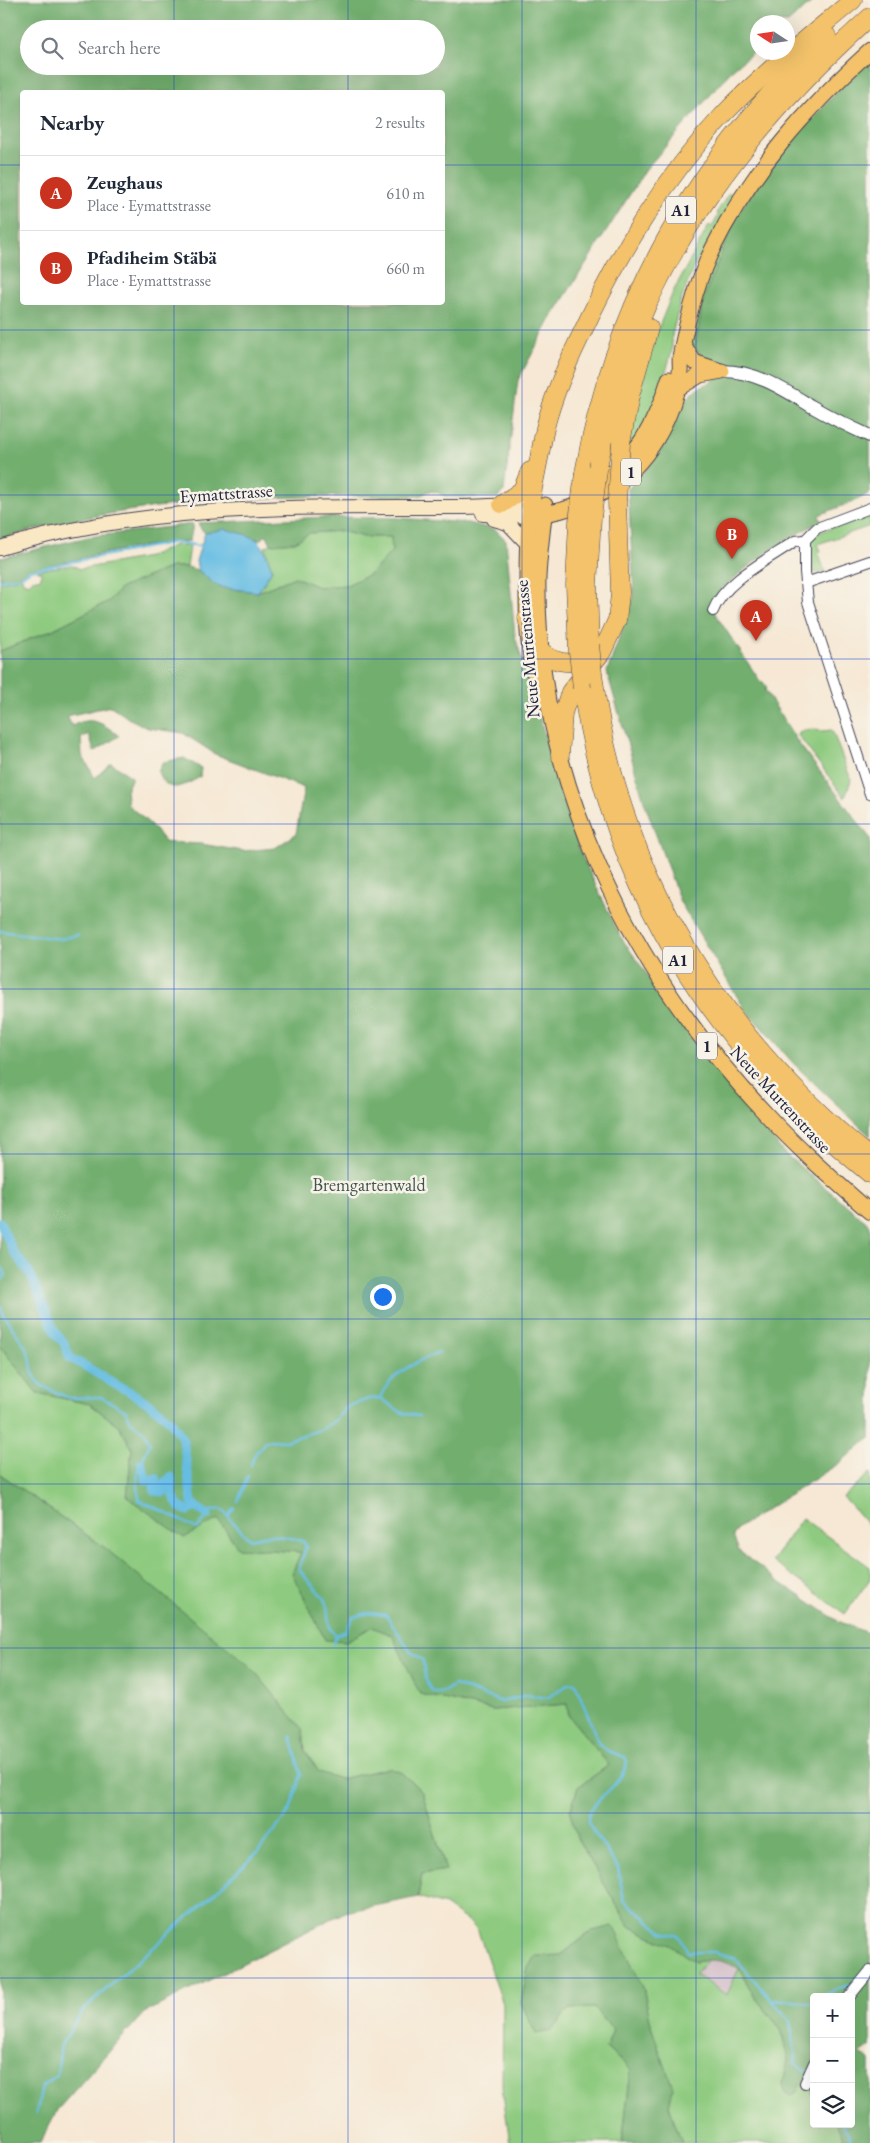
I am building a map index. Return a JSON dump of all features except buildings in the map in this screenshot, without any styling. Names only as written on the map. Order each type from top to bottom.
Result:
[{"type":"highway","points":[[502,504],[522,490],[528,480],[536,449],[543,438],[570,359],[590,314],[620,256],[660,193],[696,146],[735,103],[852,0]]},
{"type":"highway","name":"A1","points":[[585,520],[584,472],[598,409],[617,346],[645,277],[676,220],[711,165],[749,116],[798,64],[867,0]]},
{"type":"highway","name":"A1","points":[[870,17],[789,95],[761,126],[701,208],[675,250],[647,304],[618,385],[585,520],[575,585],[584,648],[593,674],[604,736],[623,807],[651,881],[680,938],[723,1005],[767,1060],[812,1106],[870,1157]]},
{"type":"highway","points":[[560,755],[563,713],[570,692],[602,652],[613,631],[619,601],[617,500],[621,444],[635,374],[657,308],[682,252],[726,174]]},
{"type":"highway","points":[[537,510],[543,438]]},
{"type":"highway","points":[[527,618],[532,638],[543,652],[550,658],[562,662],[580,661],[590,655],[613,631]]},
{"type":"highway","name":"A1","points":[[584,648],[582,688],[596,760],[614,824],[639,886],[679,962],[716,1018],[758,1069],[803,1116],[870,1174]]},
{"type":"main road","name":"1","points":[[672,386],[673,366],[681,350],[704,268],[723,228],[745,190],[771,154],[800,120],[870,51]]},
{"type":"main road","points":[[681,350],[694,362],[722,371]]},
{"type":"main road","points":[[672,386],[682,387],[700,375],[722,371]]},
{"type":"main road","name":"Eymattstrasse","points":[[482,514],[537,510],[576,495],[610,475],[627,461],[649,430],[672,386]]},
{"type":"main road","name":"Eymattstrasse","points":[[0,548],[82,527],[171,516],[308,507],[399,505],[458,507],[502,504],[537,510]]},
{"type":"main road","name":"Eymattstrasse","points":[[458,507],[490,518],[506,521],[515,528],[527,543]]},
{"type":"main road","name":"Neue Murtenstrasse","points":[[537,510],[527,543],[527,618],[530,660],[580,818],[601,874],[624,919],[669,992],[714,1054],[766,1114],[807,1155],[870,1212]]},
{"type":"main road","name":"Neue Murtenstrasse","points":[[537,510],[538,578],[543,652],[553,730]]},
{"type":"street","points":[[722,371],[747,373],[771,383],[870,436]]},
{"type":"street","points":[[713,611],[720,597],[733,584],[795,541],[805,540],[817,528],[870,508]]},
{"type":"street","points":[[805,540],[806,583],[811,613],[870,794]]},
{"type":"street","points":[[806,583],[870,561]]},
{"type":"street","points":[[852,1993],[870,1971]]},
{"type":"street","points":[[805,2083],[810,2072]]},
{"type":"shaded area","points":[[708,1960],[722,1961],[739,1968],[728,1995],[695,1974]]},
{"type":"green space","points":[[0,0],[814,0],[795,17],[795,15],[750,15],[750,55],[733,69],[646,169],[552,317],[518,380],[504,491],[498,497],[447,497],[429,491],[420,496],[261,498],[155,507],[51,525],[0,539]]},
{"type":"green space","points":[[870,61],[870,493],[819,515],[821,522],[777,546],[743,570],[717,595],[710,606],[760,681],[767,688],[765,690],[797,741],[870,838],[870,1136],[795,1065],[744,1008],[680,902],[644,801],[607,672],[634,596],[628,489],[658,455],[686,400],[698,388],[713,381],[716,364],[704,359],[695,347],[704,297],[735,218],[771,164],[844,84]]},
{"type":"green space","points":[[729,193],[735,198],[714,236],[696,261],[680,303],[672,335],[672,350],[663,383],[652,411],[628,452],[631,414],[658,329],[673,292],[709,225],[712,227],[718,216],[717,212]]},
{"type":"green space","points":[[735,218],[704,297],[695,347],[704,359],[700,361],[690,342],[701,296],[715,258]]},
{"type":"green space","points":[[869,513],[870,526],[818,544],[821,551],[818,552],[825,572],[814,573],[810,551],[811,542],[816,534]]},
{"type":"green space","name":"Bremgartenwald","points":[[329,517],[397,518],[468,523],[496,530],[506,540],[515,636],[579,850],[620,936],[696,1044],[784,1153],[870,1225],[870,1438],[838,1464],[738,1528],[733,1536],[739,1551],[778,1581],[838,1621],[870,1634],[870,1964],[846,1993],[810,1993],[810,2088],[801,2083],[797,2092],[791,2096],[785,2092],[783,2084],[788,2060],[781,2029],[754,1996],[739,1968],[721,1961],[695,1962],[672,1946],[629,1926],[577,1838],[570,1812],[578,1787],[609,1765],[569,1716],[567,1704],[493,1710],[420,1694],[392,1635],[372,1627],[346,1641],[325,1640],[292,1573],[301,1552],[238,1548],[218,1519],[184,1538],[127,1497],[132,1448],[119,1426],[90,1404],[37,1393],[0,1346],[0,651],[52,630],[109,601],[121,588],[171,567],[187,567],[198,570],[213,583],[224,588],[258,592],[295,577],[318,587],[347,585],[372,573],[392,551],[391,537],[364,537],[341,531],[309,533],[295,542],[271,544],[267,535],[259,540],[241,533],[205,533],[198,523]],"holes":[[[111,706],[128,718],[148,728],[183,733],[215,754],[304,788],[296,834],[275,848],[242,851],[201,844],[165,842],[150,824],[128,805],[126,791],[132,777],[111,763],[95,778],[82,755],[81,738],[89,734],[94,752],[119,736],[108,727],[97,722],[85,721],[72,726],[67,716]]]},
{"type":"green space","points":[[193,524],[190,541],[99,554],[31,569],[17,577],[0,580],[0,558],[88,537]]},
{"type":"green space","points":[[341,531],[364,537],[391,537],[392,551],[372,573],[347,585],[318,587],[295,577],[258,592],[272,570],[265,547],[271,544],[295,542],[309,533]]},
{"type":"green space","points":[[175,545],[190,546],[187,567],[171,567],[121,588],[109,601],[52,630],[0,651],[0,582],[22,578],[23,582],[29,584],[32,580],[41,578],[41,572],[37,570],[72,565],[80,569],[148,557]]},
{"type":"green space","points":[[813,729],[822,731],[832,730],[851,780],[845,798],[797,734]]},
{"type":"green space","points":[[184,758],[201,768],[200,777],[182,786],[171,787],[166,784],[158,772],[163,762]]},
{"type":"green space","points":[[0,1346],[37,1393],[90,1404],[119,1426],[132,1448],[127,1497],[218,1519],[238,1548],[301,1552],[346,1641],[372,1627],[393,1635],[420,1694],[493,1710],[567,1704],[569,1716],[609,1765],[578,1787],[570,1812],[577,1838],[629,1926],[672,1946],[695,1962],[708,1960],[695,1974],[727,1995],[739,1968],[754,1996],[781,2029],[788,2060],[783,2084],[803,2085],[809,2088],[810,2128],[838,2128],[846,2143],[682,2143],[669,2106],[672,2088],[652,2029],[643,1987],[592,1931],[561,1955],[535,1957],[551,2031],[569,2009],[594,2008],[613,2030],[606,2048],[631,2070],[622,2143],[510,2143],[502,2087],[503,2004],[478,1931],[445,1905],[418,1897],[422,1874],[446,1870],[422,1792],[411,1781],[389,1768],[340,1779],[319,1772],[305,1751],[303,1730],[105,1548],[0,1474]]},
{"type":"green space","points":[[870,1473],[870,1527],[843,1497]]},
{"type":"green space","points":[[0,1474],[105,1548],[252,1668],[303,1730],[305,1751],[319,1772],[340,1779],[389,1768],[402,1773],[422,1792],[446,1870],[422,1874],[418,1897],[345,1912],[144,2013],[57,2110],[40,2143],[0,2143]]},
{"type":"green space","points":[[802,1518],[870,1567],[870,1579],[845,1614],[772,1561]]},
{"type":"green space","points":[[613,1926],[643,1987],[652,2029],[673,2088],[669,2106],[682,2143],[622,2143],[631,2070],[606,2048],[613,2030],[594,2008],[569,2009],[551,2031],[536,2034],[521,2003],[528,1968],[535,1956],[561,1955],[592,1931]]},
{"type":"green space","points":[[870,1977],[870,2047],[860,2054],[870,2060],[870,2143],[846,2143],[838,2128],[855,2128],[855,1996]]},
{"type":"water","points":[[225,529],[252,537],[261,544],[265,551],[272,570],[258,592],[224,588],[213,583],[198,570],[196,561],[205,533]]},
{"type":"waterway","points":[[0,580],[21,577],[30,570],[175,542],[201,546]]},
{"type":"waterway","points":[[0,931],[61,939],[78,935]]},
{"type":"waterway","points":[[0,1222],[13,1251],[29,1272],[55,1332],[64,1343],[70,1358],[153,1407],[167,1418],[179,1432],[183,1440],[192,1502],[208,1515]]},
{"type":"waterway","points":[[0,1264],[6,1275],[0,1283]]},
{"type":"waterway","points":[[0,1306],[3,1314],[25,1346],[31,1360],[32,1372],[40,1385],[69,1398],[101,1397],[126,1411],[131,1422],[144,1431],[150,1443],[137,1472],[139,1500],[197,1529],[211,1511],[221,1509],[249,1539],[269,1535],[292,1538],[304,1542],[306,1547],[299,1569],[325,1601],[330,1627],[336,1635],[346,1631],[353,1617],[369,1613],[386,1615],[411,1652],[423,1660],[427,1683],[434,1692],[439,1693],[455,1685],[502,1702],[527,1695],[547,1698],[568,1684],[575,1683],[599,1744],[608,1751],[625,1757],[627,1762],[624,1772],[618,1780],[592,1808],[588,1823],[618,1868],[624,1900],[662,1932],[679,1936],[688,1952],[714,1952],[735,1958],[790,2021],[796,2058],[795,2063],[806,2071]]},
{"type":"waterway","points":[[380,1398],[384,1389],[397,1375],[413,1364],[439,1352]]},
{"type":"waterway","points":[[251,1465],[255,1454],[265,1442],[270,1440],[285,1441],[319,1430],[333,1422],[348,1406],[369,1399],[380,1398],[402,1413],[419,1416]]},
{"type":"waterway","points":[[141,1463],[147,1481],[156,1478],[155,1491],[163,1492],[164,1484],[171,1477],[172,1493],[179,1507],[188,1511],[196,1507]]},
{"type":"waterway","points":[[238,1501],[248,1476]]},
{"type":"waterway","points":[[228,1516],[234,1508]]},
{"type":"waterway","points":[[334,1644],[336,1636]]},
{"type":"waterway","points":[[36,2114],[42,2087],[57,2075],[61,2045],[84,2009],[207,1900],[259,1851],[290,1811],[301,1775],[291,1736]]},
{"type":"waterway","points":[[829,1993],[857,1981]]},
{"type":"waterway","points":[[774,1999],[810,2003]]},
{"type":"waterway","points":[[845,2128],[853,2143]]},
{"type":"place","name":"Pfadiheim Stäbä","points":[[732,559]]},
{"type":"place","name":"Zeughaus","points":[[756,641]]}]
